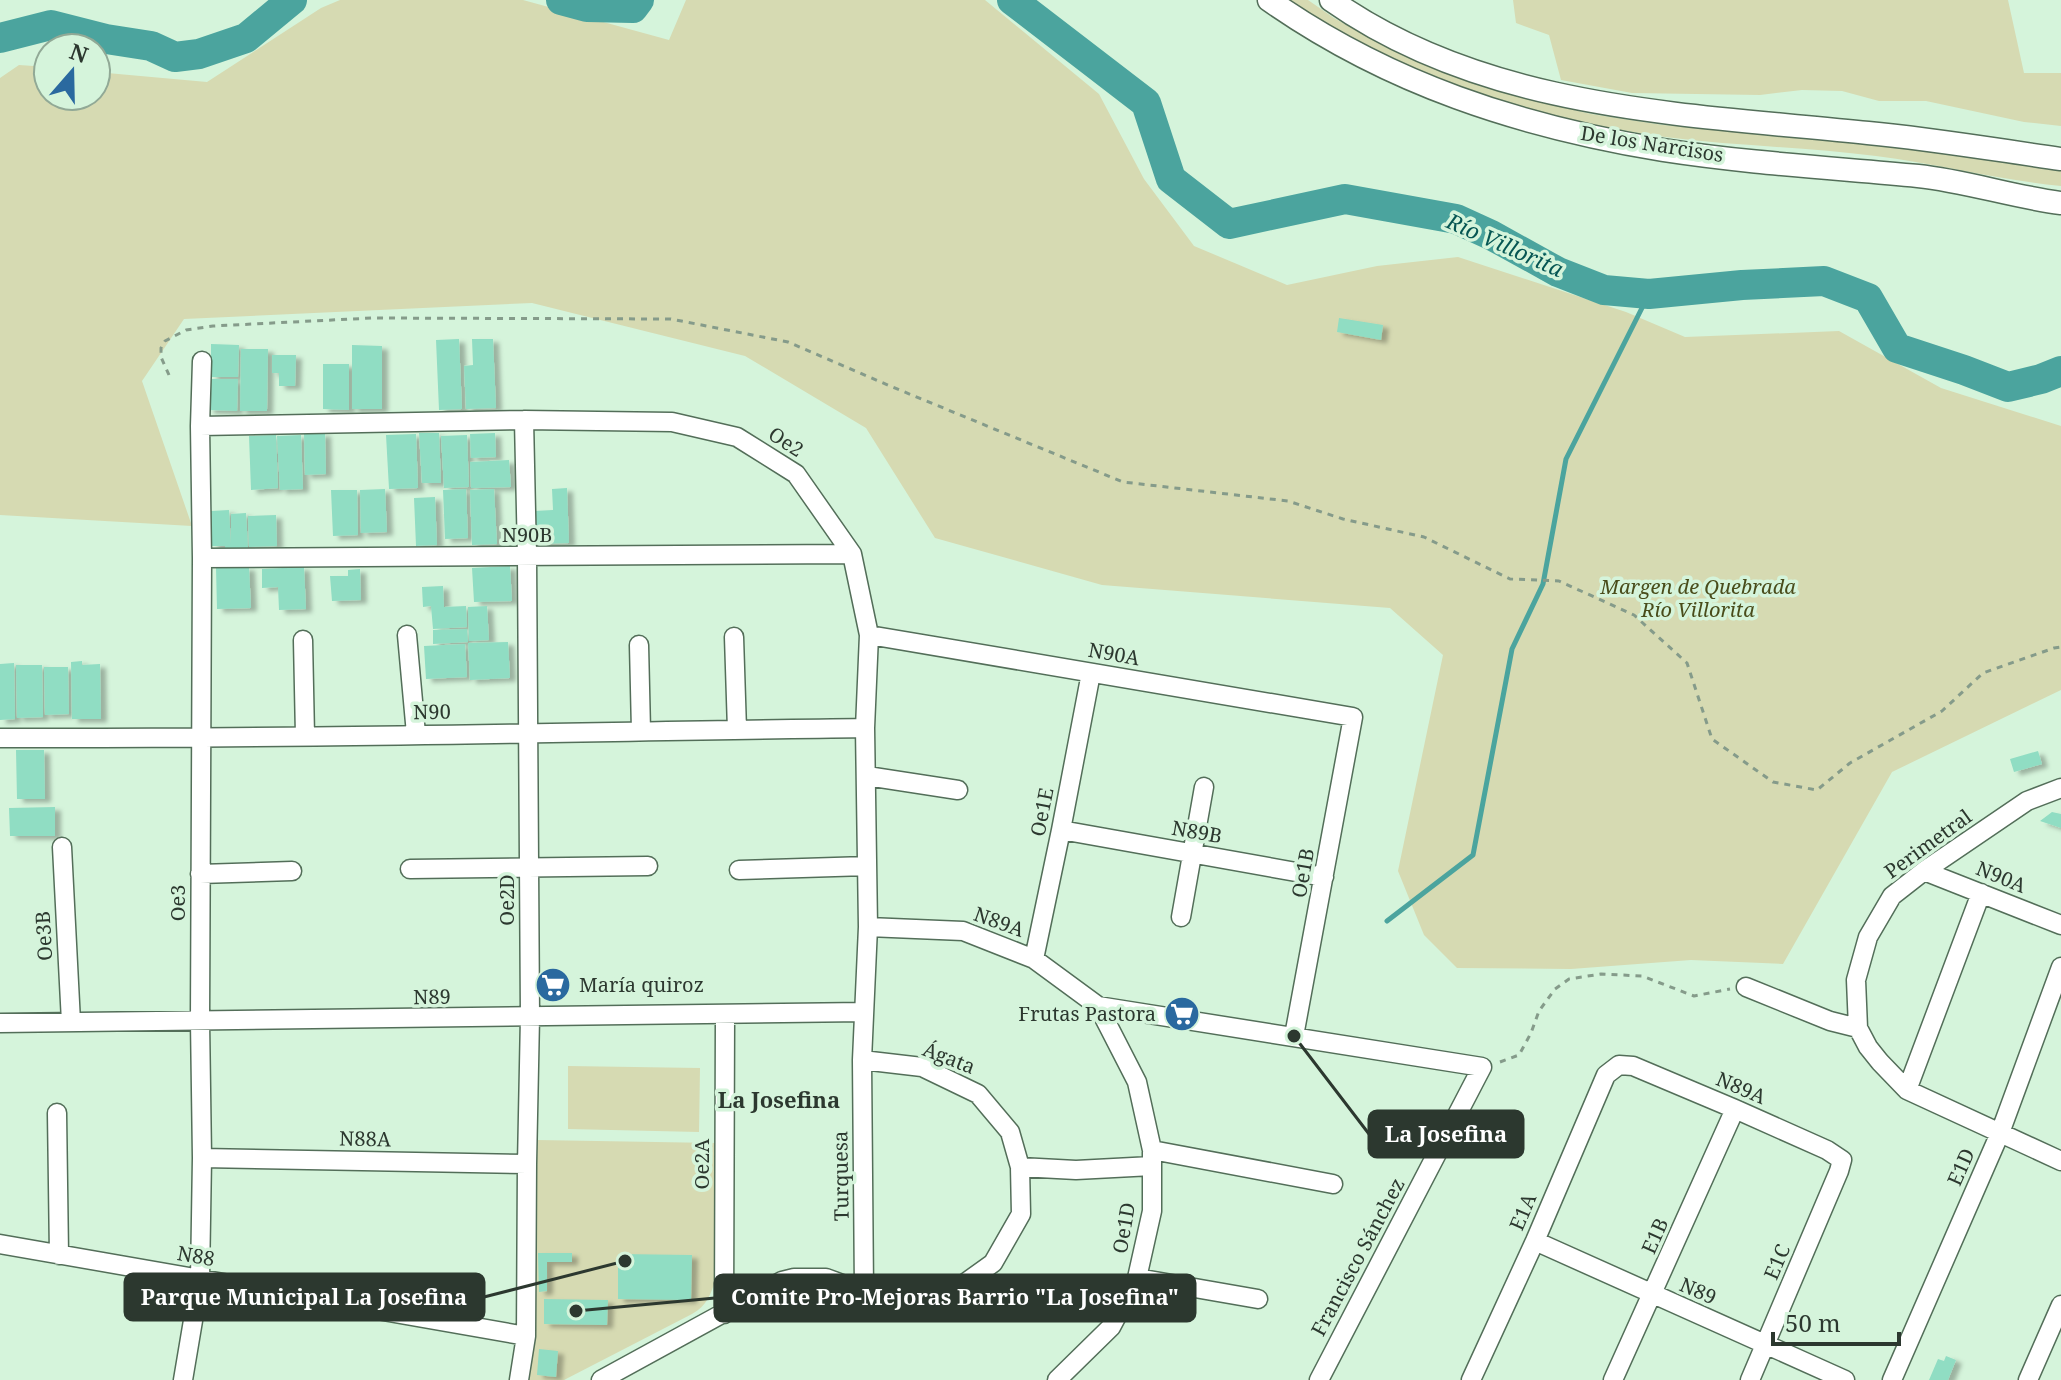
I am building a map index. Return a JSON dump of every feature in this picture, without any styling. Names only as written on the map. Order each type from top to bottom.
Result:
[{"type":"main road","name":"De los Narcisos","points":[[1269,0],[1325,37],[1416,83],[1532,121],[1667,150],[1922,177],[2061,203]]},
{"type":"main road","name":"De los Narcisos","points":[[1331,0],[1385,34],[1447,61],[1499,80],[1587,100],[1691,116],[1869,133],[2061,159]]},
{"type":"street","name":"Oe3","points":[[183,1380],[200,1279],[202,361]]},
{"type":"street","name":"Oe2","points":[[200,426],[524,420],[672,422],[737,437],[796,474],[852,554],[869,635],[865,728],[868,927],[864,1012]]},
{"type":"street","name":"Oe2D","points":[[519,1380],[531,1341],[534,1315],[527,1164],[530,1017],[524,420]]},
{"type":"street","name":"N90B","points":[[202,558],[852,554]]},
{"type":"street","points":[[407,635],[416,734]]},
{"type":"street","name":"N90A","points":[[869,635],[1353,717]]},
{"type":"street","points":[[734,637],[737,730]]},
{"type":"street","points":[[303,640],[305,736]]},
{"type":"street","points":[[639,645],[641,731]]},
{"type":"street","name":"Oe1E","points":[[1034,959],[1091,673]]},
{"type":"street","name":"Oe1B","points":[[1294,1036],[1353,717]]},
{"type":"street","name":"N90","points":[[0,738],[200,739],[865,728]]},
{"type":"street","points":[[867,776],[958,790]]},
{"type":"street","points":[[1181,917],[1204,787]]},
{"type":"street","name":"Perimetral","points":[[1858,1028],[1856,980],[1868,937],[1892,896],[2027,801],[2061,788]]},
{"type":"street","name":"N89B","points":[[1061,830],[1324,877]]},
{"type":"street","name":"Oe3B","points":[[62,847],[71,1022]]},
{"type":"street","points":[[410,869],[648,866]]},
{"type":"street","points":[[739,870],[867,866]]},
{"type":"street","points":[[200,874],[292,871]]},
{"type":"street","name":"N90A","points":[[1924,871],[2061,925]]},
{"type":"street","points":[[1907,1090],[1981,893]]},
{"type":"street","name":"N89A","points":[[868,927],[963,931],[1034,959],[1098,1006],[1137,1082],[1152,1158]]},
{"type":"street","name":"E1D","points":[[1892,1380],[2000,1133],[2061,967]]},
{"type":"street","points":[[1746,987],[1830,1021],[1858,1028],[1868,1047],[1907,1090],[2061,1161]]},
{"type":"street","name":"N89A","points":[[1098,1006],[1294,1036]]},
{"type":"street","name":"N89","points":[[0,1023],[864,1012]]},
{"type":"street","name":"Turquesa","points":[[864,1012],[864,1292]]},
{"type":"street","name":"Oe2A","points":[[724,1314],[725,1015]]},
{"type":"street","points":[[1294,1036],[1482,1067]]},
{"type":"street","name":"Ágata","points":[[862,1060],[922,1067],[978,1094],[1010,1132],[1020,1167],[1021,1214],[993,1263],[954,1291],[906,1300],[864,1292]]},
{"type":"street","name":"N89A","points":[[1619,1065],[1633,1066],[1735,1109],[1827,1150],[1842,1160]]},
{"type":"street","name":"E1A","points":[[1471,1380],[1606,1075],[1619,1065]]},
{"type":"street","name":"Francisco Sánchez","points":[[1319,1380],[1482,1067]]},
{"type":"street","name":"E1B","points":[[1613,1380],[1735,1109]]},
{"type":"street","points":[[57,1113],[59,1255]]},
{"type":"street","name":"N88A","points":[[202,1158],[527,1164]]},
{"type":"street","points":[[1020,1167],[1076,1170],[1152,1158],[1333,1184]]},
{"type":"street","name":"Oe1D","points":[[1057,1380],[1111,1327],[1137,1278],[1152,1211],[1152,1158]]},
{"type":"street","name":"E1C","points":[[1750,1380],[1842,1160]]},
{"type":"street","name":"N89","points":[[1535,1241],[1845,1380]]},
{"type":"street","name":"N88","points":[[0,1244],[531,1341]]},
{"type":"street","points":[[601,1380],[782,1281],[826,1278],[864,1292]]},
{"type":"street","points":[[1137,1278],[1258,1299]]},
{"type":"street","points":[[2028,1380],[2061,1305]]},
{"type":"path","points":[[169,375],[161,357],[165,341],[186,330],[213,326],[372,318],[671,319],[788,342],[1123,482],[1288,501],[1343,519],[1424,537],[1510,579],[1559,581],[1634,615],[1687,663],[1712,739],[1773,782],[1817,790],[1850,763],[1942,711],[1983,673],[2061,647]]},
{"type":"path","points":[[1482,1067],[1487,1052],[1501,1063],[1519,1055],[1539,1011],[1555,989],[1569,979],[1601,974],[1642,976],[1694,996],[1746,987]]},
{"type":"green space","name":"Margen de Quebrada Río Villorita","points":[[340,0],[523,0],[669,40],[686,0],[985,0],[1099,94],[1144,179],[1194,246],[1287,285],[1377,266],[1458,257],[1626,312],[1685,337],[1839,331],[1941,388],[2061,426],[2061,690],[1892,772],[1783,964],[1691,960],[1571,969],[1457,968],[1424,935],[1398,871],[1443,655],[1390,608],[1102,585],[935,538],[866,428],[745,356],[532,303],[184,319],[142,381],[192,526],[0,515],[0,78],[19,65],[32,66],[32,112],[112,112],[112,73],[207,82],[321,8]]},
{"type":"green space","points":[[1288,0],[1308,0],[1384,46],[1475,83],[1591,114],[1663,125],[1947,151],[2061,170],[2061,186],[1876,156],[1665,137],[1591,124],[1481,94],[1410,67],[1353,40]]},
{"type":"green space","points":[[1513,0],[2008,0],[2024,73],[2061,73],[2061,126],[2024,122],[1926,101],[1879,101],[1842,91],[1802,90],[1760,95],[1632,93],[1561,80],[1549,35],[1516,23]]},
{"type":"green space","points":[[568,1066],[700,1068],[699,1132],[568,1129]]},
{"type":"green space","points":[[537,1140],[715,1143],[716,1278],[708,1299],[692,1314],[564,1380],[526,1380],[535,1326]]},
{"type":"building","points":[[1339,318],[1383,325],[1381,340],[1337,332]]},
{"type":"building","points":[[459,339],[462,409],[439,410],[436,340]]},
{"type":"building","points":[[472,339],[493,339],[496,408],[466,409],[464,366],[473,365]]},
{"type":"building","points":[[211,344],[239,345],[238,377],[211,377]]},
{"type":"building","points":[[352,345],[382,346],[382,409],[352,409]]},
{"type":"building","points":[[241,349],[268,349],[267,411],[240,411]]},
{"type":"building","points":[[272,355],[296,355],[295,386],[279,386],[279,373],[272,373]]},
{"type":"building","points":[[323,364],[349,364],[349,410],[323,409]]},
{"type":"building","points":[[208,379],[238,379],[237,411],[208,410]]},
{"type":"building","points":[[325,433],[326,474],[305,475],[304,434]]},
{"type":"building","points":[[419,433],[439,433],[441,483],[422,483]]},
{"type":"building","points":[[495,433],[496,457],[471,458],[470,434]]},
{"type":"building","points":[[416,434],[418,488],[389,489],[386,435]]},
{"type":"building","points":[[276,435],[278,488],[251,490],[249,436]]},
{"type":"building","points":[[301,435],[303,489],[280,490],[277,436]]},
{"type":"building","points":[[467,435],[469,487],[444,488],[441,436]]},
{"type":"building","points":[[509,460],[511,487],[471,488],[470,462]]},
{"type":"building","points":[[567,488],[569,543],[535,544],[534,511],[553,510],[552,489]]},
{"type":"building","points":[[385,489],[387,532],[361,533],[360,490]]},
{"type":"building","points":[[466,489],[468,538],[445,539],[443,490]]},
{"type":"building","points":[[494,489],[497,544],[472,545],[470,490]]},
{"type":"building","points":[[331,490],[357,490],[358,535],[333,536]]},
{"type":"building","points":[[435,497],[437,545],[416,546],[414,498]]},
{"type":"building","points":[[229,510],[231,544],[231,514],[246,513],[248,548],[212,546],[211,511]]},
{"type":"building","points":[[276,515],[277,546],[249,547],[248,516]]},
{"type":"building","points":[[510,566],[512,601],[474,602],[472,568]]},
{"type":"building","points":[[249,567],[251,608],[217,609],[216,568]]},
{"type":"building","points":[[304,567],[306,609],[279,610],[278,587],[262,588],[262,569]]},
{"type":"building","points":[[360,569],[361,600],[332,601],[330,576],[348,576],[348,570]]},
{"type":"building","points":[[443,586],[444,607],[466,606],[467,627],[433,629],[431,606],[423,607],[422,587]]},
{"type":"building","points":[[487,606],[489,640],[469,641],[468,607]]},
{"type":"building","points":[[467,629],[468,642],[433,644],[433,630]]},
{"type":"building","points":[[508,642],[510,678],[470,680],[468,643]]},
{"type":"building","points":[[465,644],[467,677],[426,679],[424,646]]},
{"type":"building","points":[[82,661],[82,665],[100,664],[101,719],[72,719],[71,662]]},
{"type":"building","points":[[14,663],[15,719],[0,720],[0,664]]},
{"type":"building","points":[[16,665],[42,665],[43,717],[17,718]]},
{"type":"building","points":[[44,667],[68,667],[69,714],[45,715]]},
{"type":"building","points":[[16,750],[44,750],[45,799],[17,799]]},
{"type":"building","points":[[2038,751],[2042,764],[2014,772],[2010,759]]},
{"type":"building","points":[[55,807],[55,836],[10,836],[9,808]]},
{"type":"building","points":[[2052,812],[2061,814],[2061,828],[2040,821]]},
{"type":"building","points":[[538,1253],[572,1253],[572,1262],[547,1262],[547,1291],[539,1292]]},
{"type":"building","points":[[618,1254],[692,1255],[691,1300],[618,1299]]},
{"type":"building","points":[[544,1299],[608,1300],[607,1325],[544,1324]]},
{"type":"building","points":[[539,1349],[558,1351],[556,1377],[537,1375]]},
{"type":"building","points":[[1946,1356],[1956,1360],[1948,1380],[1929,1380],[1938,1359],[1944,1361]]},
{"type":"waterway","points":[[0,38],[51,25],[151,46],[175,57],[199,54],[246,38],[292,0]]},
{"type":"waterway","name":"Río Villorita","points":[[561,0],[587,7],[633,8],[639,0]]},
{"type":"waterway","name":"Río Villorita","points":[[1012,0],[1146,103],[1171,179],[1229,224],[1345,199],[1456,219],[1558,272],[1604,290],[1649,294],[1824,281],[1868,298],[1897,348],[2008,387],[2061,371]]},
{"type":"waterway","points":[[1387,921],[1473,855],[1512,649],[1543,584],[1566,459],[1649,294]]},
{"type":"place","name":"María quiroz","points":[[553,985]]},
{"type":"place","name":"Frutas Pastora","points":[[1182,1014]]},
{"type":"place","name":"La Josefina","points":[[1294,1036]]},
{"type":"place","name":"Parque Municipal La Josefina","points":[[625,1261]]},
{"type":"place","name":"Comite Pro-Mejoras Barrio \"La Josefina\"","points":[[576,1311]]},
{"type":"district","name":"La Josefina","points":[[779,1100]]}]
